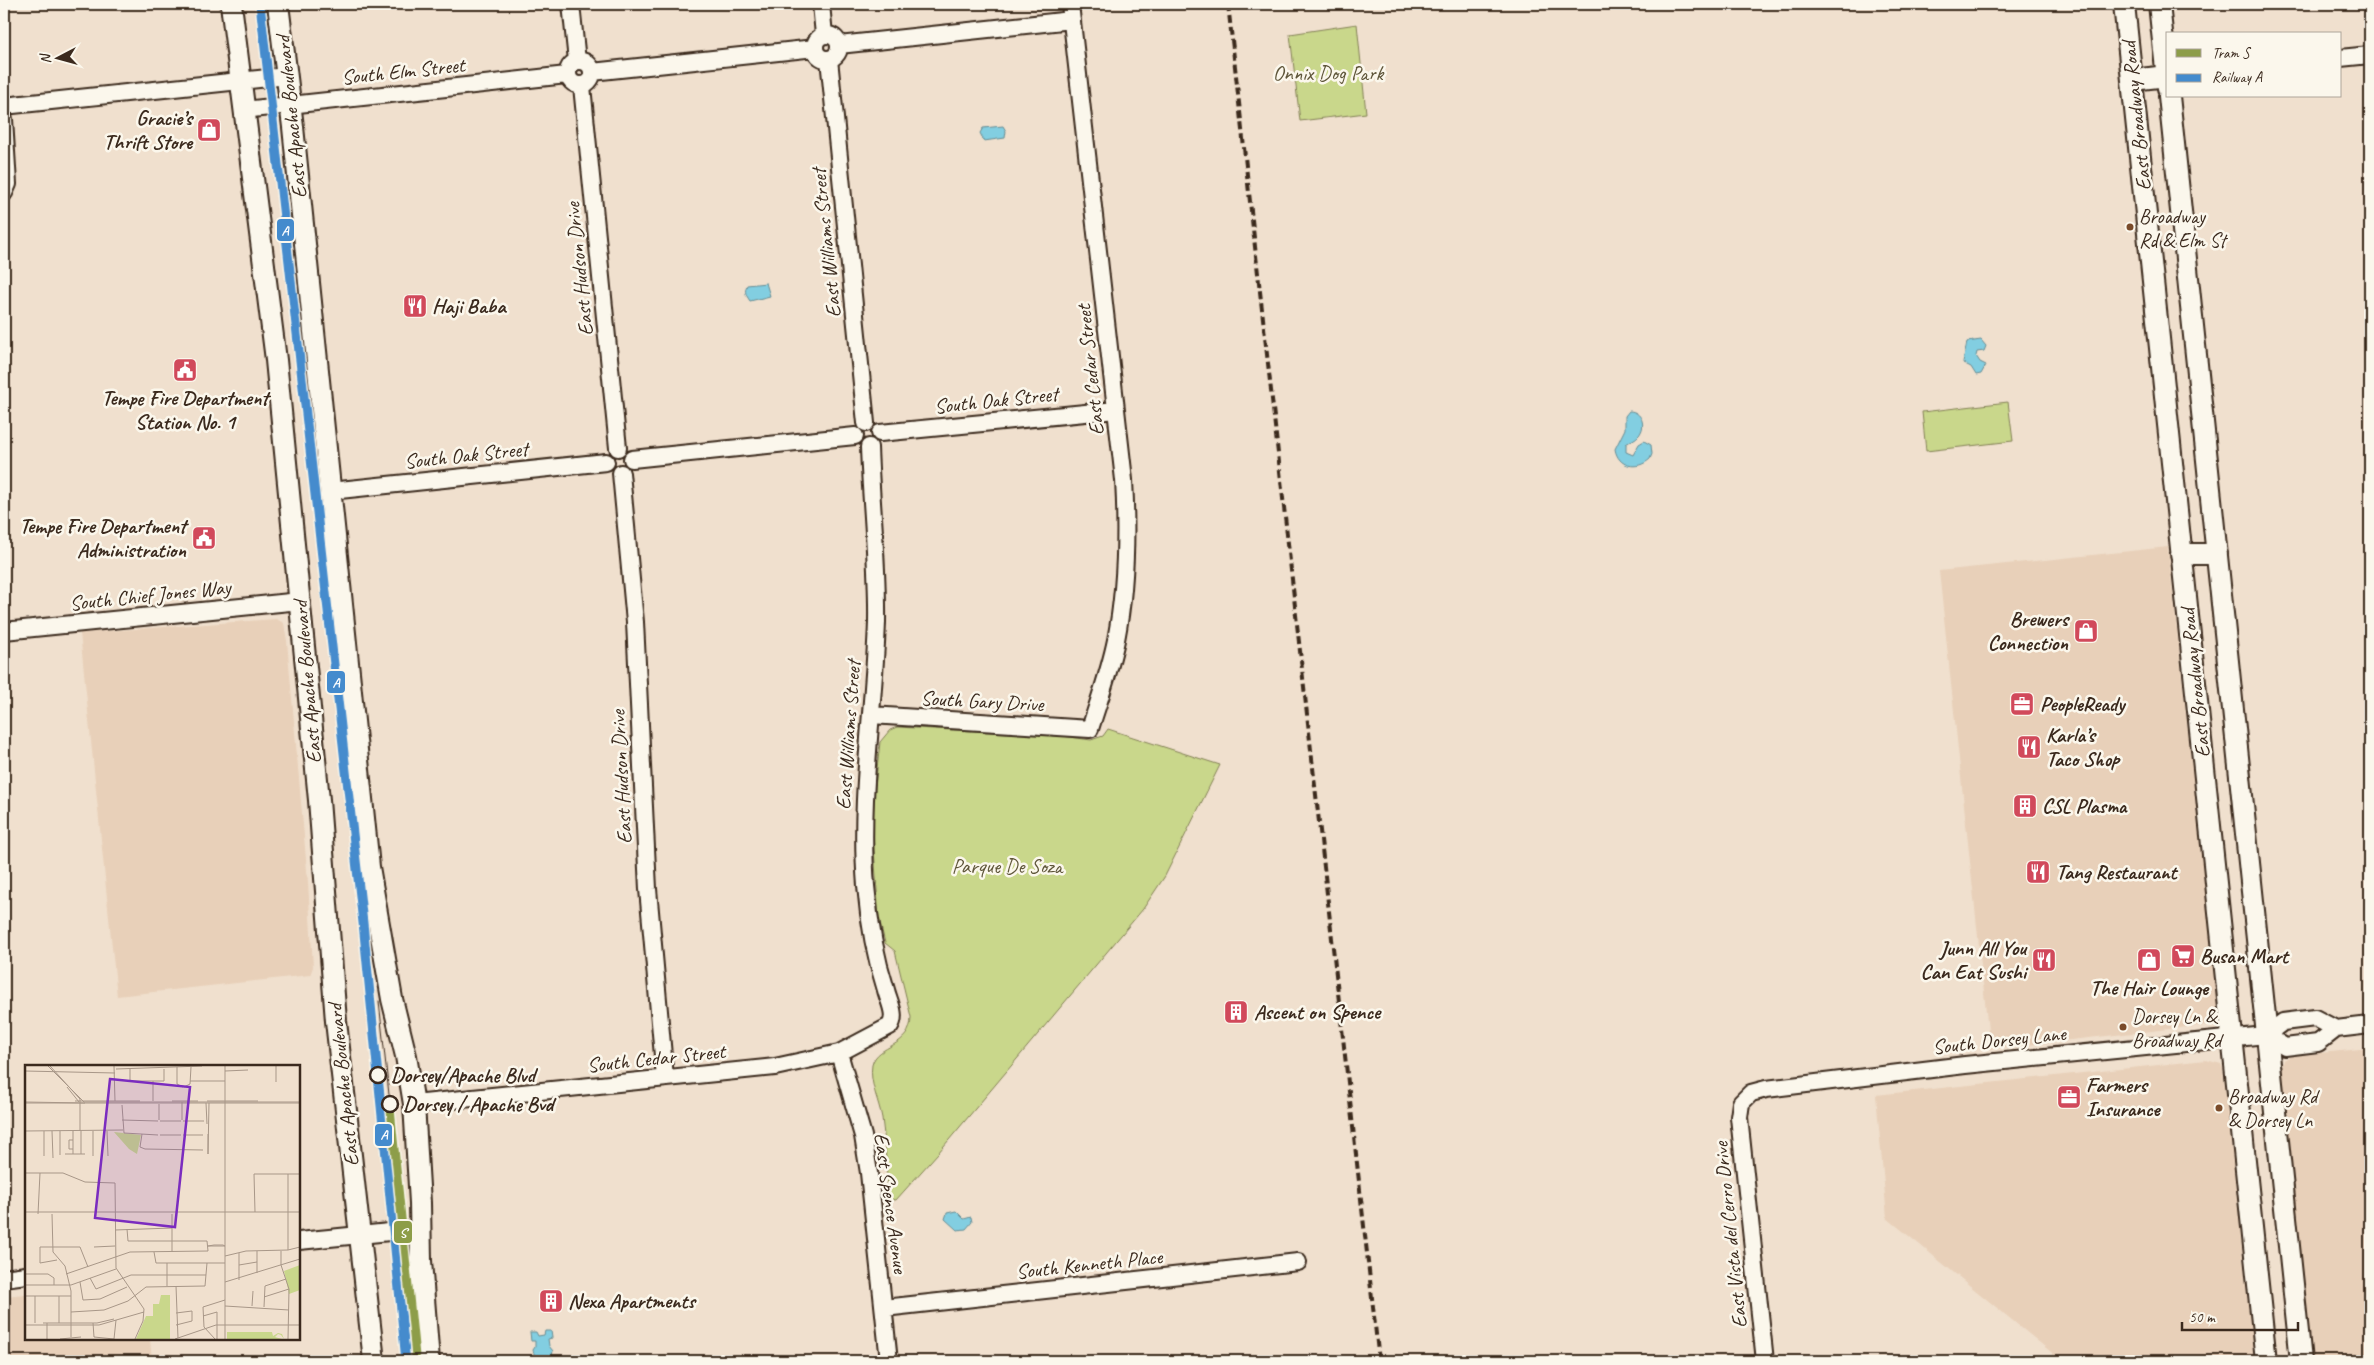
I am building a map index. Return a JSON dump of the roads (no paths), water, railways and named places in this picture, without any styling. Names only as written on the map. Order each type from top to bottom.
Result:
[{"type":"main road","name":"East Apache Boulevard","points":[[231,4],[239,80],[272,331],[300,601],[336,1021],[374,1361]]},
{"type":"main road","name":"East Apache Boulevard","points":[[278,4],[369,868],[392,999],[406,1056],[414,1104],[429,1361]]},
{"type":"main road","name":"East Broadway Road","points":[[2124,4],[2266,1361]]},
{"type":"main road","name":"East Broadway Road","points":[[2159,4],[2166,70]]},
{"type":"main road","points":[[2132,80],[2166,80]]},
{"type":"main road","name":"East Broadway Road","points":[[2169,98],[2301,1361]]},
{"type":"main road","points":[[2182,554],[2216,554]]},
{"type":"street","points":[[571,4],[577,61]]},
{"type":"street","points":[[592,72],[819,41],[836,38],[839,45],[838,53],[829,59],[819,57],[819,41],[821,4]]},
{"type":"street","points":[[839,45],[1071,12]]},
{"type":"street","name":"East Cedar Street","points":[[1071,12],[1125,497],[1125,559],[1116,640],[1090,729]]},
{"type":"street","points":[[2342,58],[2370,55]]},
{"type":"street","name":"East Williams Street","points":[[829,59],[866,422]]},
{"type":"street","points":[[577,61],[587,63],[592,72],[591,79],[582,86],[572,83],[568,75],[571,64],[577,61]]},
{"type":"street","name":"South Elm Street","points":[[244,110],[568,75]]},
{"type":"street","points":[[4,193],[8,184],[6,109],[239,80],[287,76]]},
{"type":"street","name":"East Hudson Drive","points":[[582,86],[618,448]]},
{"type":"street","name":"South Oak Street","points":[[880,433],[1116,410]]},
{"type":"street","points":[[866,422],[876,426],[880,433],[878,442],[869,447],[860,445],[855,436],[858,427],[866,422]]},
{"type":"street","points":[[632,459],[855,436]]},
{"type":"street","name":"East Williams Street","points":[[869,447],[877,588],[871,715],[864,800],[865,872],[873,940],[893,1012],[893,1022]]},
{"type":"street","points":[[618,448],[628,451],[632,459],[631,467],[621,473],[611,471],[606,462],[610,452],[618,448]]},
{"type":"street","name":"South Oak Street","points":[[330,491],[606,462]]},
{"type":"street","name":"East Hudson Drive","points":[[621,473],[634,622],[648,889],[665,1078]]},
{"type":"street","name":"South Chief Jones Way","points":[[4,631],[300,601]]},
{"type":"street","name":"South Gary Drive","points":[[871,715],[1090,729]]},
{"type":"street","name":"South Dorsey Lane","points":[[1741,1103],[1751,1093],[1766,1088],[1965,1064],[2266,1035],[2283,1022],[2315,1018],[2336,1029]]},
{"type":"street","name":"South Cedar Street","points":[[414,1104],[775,1067],[839,1053],[890,1026],[893,1022]]},
{"type":"street","points":[[2266,1035],[2285,1047],[2318,1043],[2336,1029],[2370,1025]]},
{"type":"street","name":"East Spence Avenue","points":[[839,1053],[863,1136],[869,1172],[889,1361]]},
{"type":"street","name":"East Vista del Cerro Drive","points":[[1741,1103],[1739,1117],[1765,1361]]},
{"type":"street","points":[[300,1242],[420,1229]]},
{"type":"street","name":"South Kenneth Place","points":[[884,1308],[1298,1262]]},
{"type":"street","points":[[4,1278],[25,1275]]},
{"type":"water","points":[[1003,126],[1006,131],[1005,138],[984,141],[980,133],[983,128]]},
{"type":"water","points":[[766,283],[770,296],[750,301],[746,293],[747,285]]},
{"type":"water","points":[[1981,340],[1986,346],[1984,351],[1977,352],[1976,356],[1980,362],[1986,365],[1981,374],[1976,375],[1971,367],[1963,363],[1967,342]]},
{"type":"water","points":[[1629,411],[1637,413],[1643,423],[1638,436],[1626,444],[1626,452],[1633,455],[1639,444],[1644,441],[1651,445],[1652,454],[1645,463],[1634,466],[1620,460],[1615,449],[1625,429],[1625,416]]},
{"type":"water","points":[[956,1211],[964,1219],[971,1217],[972,1222],[966,1229],[957,1230],[945,1219],[947,1213]]},
{"type":"water","points":[[545,1331],[551,1331],[552,1338],[548,1339],[549,1346],[553,1351],[551,1361],[536,1361],[533,1350],[535,1341],[531,1341],[530,1332],[536,1332],[538,1336],[544,1335]]},
{"type":"tram line","points":[[379,1001],[390,1104]]},
{"type":"tram line","name":"S","points":[[390,1104],[416,1361]]},
{"type":"railway","points":[[1228,4],[1379,1361]]},
{"type":"rail line","name":"A","points":[[260,4],[363,923],[406,1361]]},
{"type":"place","name":"Gracie’s Thrift Store","points":[[209,130]]},
{"type":"place","name":"Broadway Rd & Elm St","points":[[2130,227]]},
{"type":"place","name":"Haji Baba","points":[[415,306]]},
{"type":"place","name":"Tempe Fire Department Station No. 1","points":[[185,370]]},
{"type":"place","name":"Tempe Fire Department Administration","points":[[204,538]]},
{"type":"place","name":"Brewers Connection","points":[[2086,631]]},
{"type":"place","name":"PeopleReady","points":[[2022,704]]},
{"type":"place","name":"Karla’s Taco Shop","points":[[2029,747]]},
{"type":"place","name":"CSL Plasma","points":[[2025,806]]},
{"type":"place","name":"Tang Restaurant","points":[[2038,872]]},
{"type":"place","name":"Busan Mart","points":[[2183,956]]},
{"type":"place","name":"Junn All You Can Eat Sushi","points":[[2044,960]]},
{"type":"place","name":"The Hair Lounge","points":[[2149,960]]},
{"type":"place","name":"Ascent on Spence","points":[[1236,1012]]},
{"type":"place","name":"Dorsey Ln & Broadway Rd","points":[[2123,1027]]},
{"type":"place","name":"Dorsey/Apache Blvd","points":[[378,1075]]},
{"type":"place","name":"Farmers Insurance","points":[[2069,1097]]},
{"type":"place","name":"Dorsey / Apache Bvd","points":[[390,1104]]},
{"type":"place","name":"Broadway Rd & Dorsey Ln","points":[[2219,1108]]},
{"type":"place","name":"Nexa Apartments","points":[[551,1301]]},
{"type":"park label","name":"Onnix Dog Park","points":[[1328,73]]},
{"type":"park label","name":"Parque De Soza","points":[[1007,866]]}]
